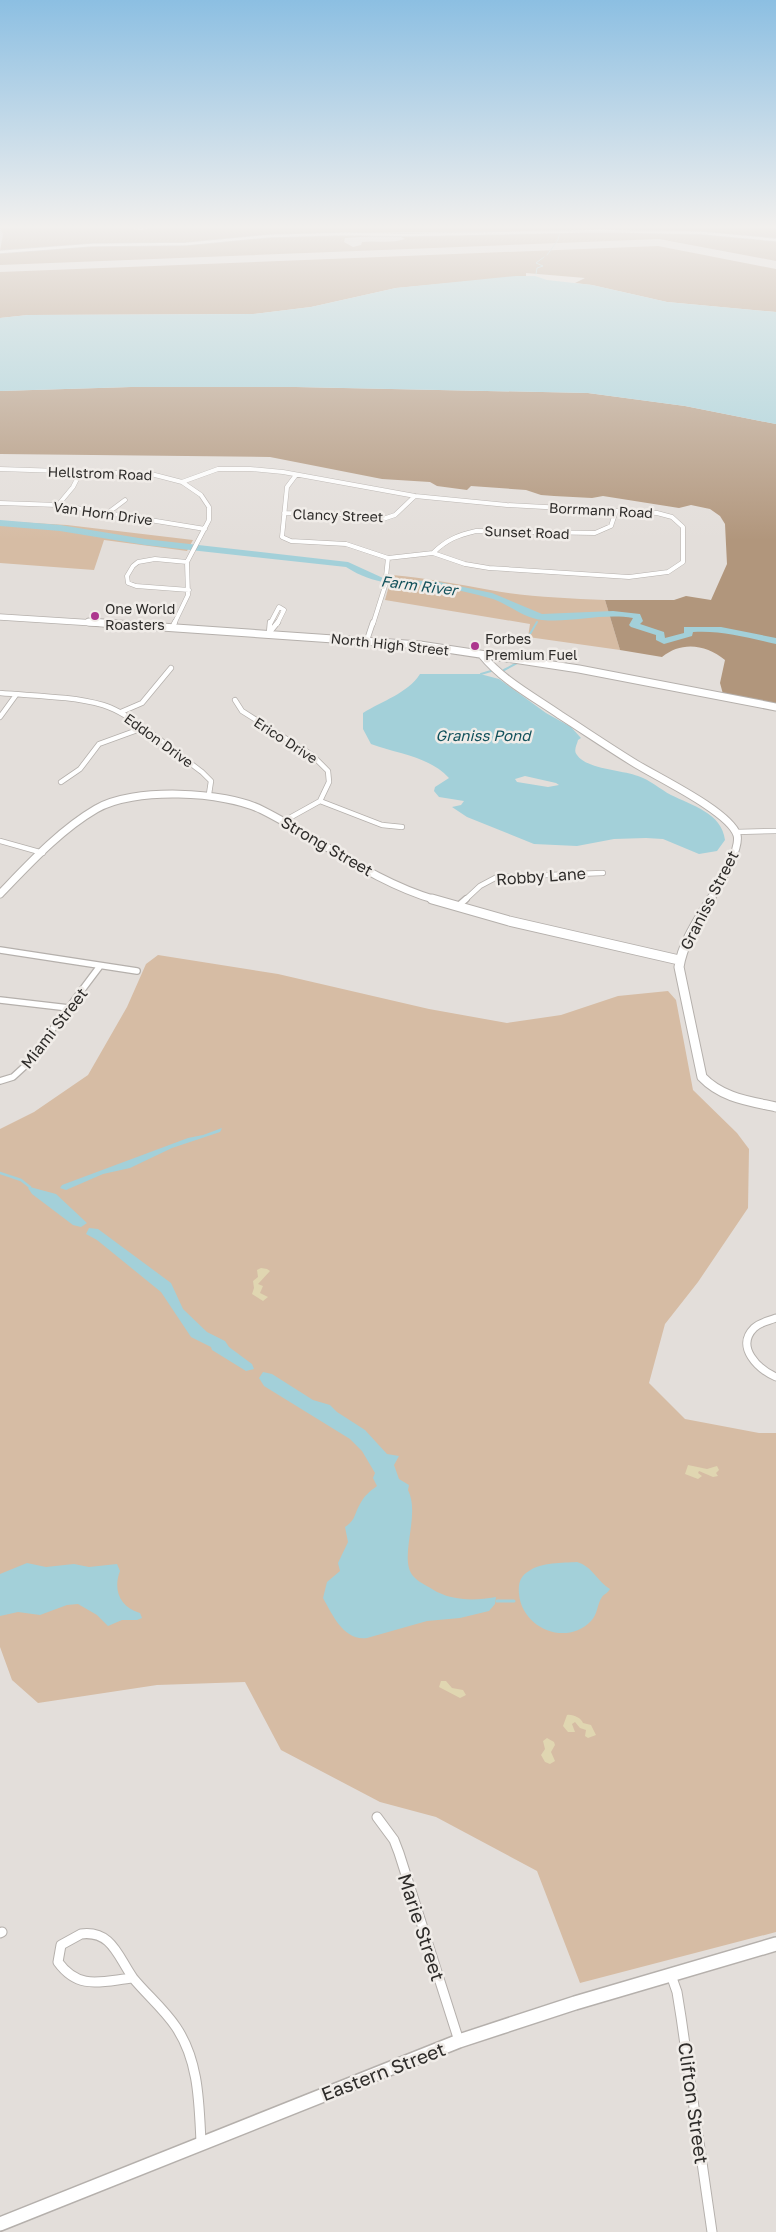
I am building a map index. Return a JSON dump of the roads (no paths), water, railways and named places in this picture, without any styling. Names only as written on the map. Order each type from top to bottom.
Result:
[{"type":"street","name":"Borrmann Road","points":[[182,482],[224,468],[265,470],[415,496],[507,505],[657,513],[680,522],[683,527],[683,562],[668,572],[629,577],[489,568],[466,564],[433,553],[388,558]]},
{"type":"street","name":"Hellstrom Road","points":[[0,469],[151,474],[182,482],[206,500],[210,513],[205,529],[187,562]]},
{"type":"street","points":[[58,505],[72,487],[81,471]]},
{"type":"street","points":[[296,475],[287,487],[281,536],[284,539],[346,544],[388,558],[390,562],[385,587],[367,640]]},
{"type":"street","name":"Clancy Street","points":[[284,513],[339,514],[383,518],[395,515],[415,496]]},
{"type":"street","points":[[109,512],[125,500]]},
{"type":"street","name":"Van Horn Drive","points":[[0,503],[58,505],[205,529]]},
{"type":"street","name":"Sunset Road","points":[[433,553],[448,538],[474,530],[576,534],[598,532],[611,526],[616,511]]},
{"type":"street","points":[[173,626],[187,599],[189,590],[186,574],[187,562],[138,562],[130,568],[126,579],[128,583],[136,586],[189,590]]},
{"type":"street","points":[[283,608],[274,628],[269,633],[268,628],[276,609],[283,608]]},
{"type":"street","name":"North High Street","points":[[0,617],[173,626],[367,640],[482,654],[594,672],[776,707]]},
{"type":"street","name":"Graniss Street","points":[[482,654],[490,665],[536,699],[642,768],[719,813],[730,822],[736,832],[737,847],[716,890],[689,936],[679,960],[702,1077],[706,1083],[724,1093],[776,1107]]},
{"type":"street","points":[[121,712],[142,703],[171,668]]},
{"type":"street","name":"Eddon Drive","points":[[0,693],[83,701],[121,712],[208,777],[212,785],[209,794]]},
{"type":"street","points":[[0,717],[16,695]]},
{"type":"street","name":"Erico Drive","points":[[235,700],[242,711],[322,762],[328,771],[329,782],[320,800]]},
{"type":"street","points":[[61,782],[80,769],[99,744],[143,728]]},
{"type":"street","name":"Strong Street","points":[[0,894],[43,853],[94,810],[110,803],[168,795],[209,794],[248,803],[284,821],[402,888],[522,924],[679,960]]},
{"type":"street","points":[[284,821],[320,800],[382,825],[402,827]]},
{"type":"street","points":[[736,832],[776,831]]},
{"type":"street","points":[[0,841],[43,853]]},
{"type":"street","name":"Robby Lane","points":[[458,906],[480,886],[497,877],[603,873]]},
{"type":"street","points":[[0,950],[137,971]]},
{"type":"street","name":"Miami Street","points":[[0,1081],[16,1075],[100,966]]},
{"type":"street","points":[[0,1000],[69,1008]]},
{"type":"street","points":[[776,1318],[754,1328],[747,1341],[747,1350],[760,1369],[776,1377]]},
{"type":"street","name":"Marie Street","points":[[377,1817],[394,1840],[399,1853],[459,2041]]},
{"type":"street","points":[[134,1978],[77,1982],[65,1975],[58,1962],[58,1953],[61,1945],[72,1937],[86,1932],[101,1935],[113,1944],[134,1978],[165,2010],[187,2048],[197,2089],[201,2142]]},
{"type":"street","name":"Eastern Street","points":[[0,2224],[201,2142],[459,2041],[776,1944]]},
{"type":"street","name":"Clifton Street","points":[[671,1975],[682,2017],[712,2232]]},
{"type":"water","points":[[0,332],[776,332],[776,424],[685,406],[588,393],[296,387],[131,387],[0,391]]},
{"type":"water","name":"Graniss Pond","points":[[420,674],[480,674],[499,679],[546,713],[571,727],[581,738],[578,740],[575,751],[582,760],[596,766],[642,778],[704,811],[718,823],[723,831],[725,840],[717,851],[699,854],[663,839],[614,839],[577,846],[534,844],[467,817],[452,807],[461,805],[464,801],[439,797],[434,791],[435,787],[449,778],[441,771],[412,756],[371,744],[363,729],[363,713],[402,692]],"holes":[[[525,776],[559,785],[548,787],[517,782],[515,779]]]},
{"type":"water","points":[[222,1128],[220,1132],[172,1148],[130,1168],[103,1174],[66,1190],[60,1188],[62,1185],[188,1138]]},
{"type":"water","points":[[28,1188],[56,1194],[87,1223],[81,1227],[73,1225],[32,1194]]},
{"type":"water","points":[[89,1228],[98,1229],[171,1283],[183,1309],[207,1332],[225,1341],[229,1347],[252,1364],[254,1369],[246,1371],[212,1350],[211,1347],[191,1337],[161,1292],[97,1240],[86,1234]]},
{"type":"water","points":[[263,1372],[272,1374],[313,1400],[330,1405],[337,1412],[365,1430],[387,1454],[399,1456],[394,1465],[399,1479],[409,1485],[408,1490],[411,1500],[412,1511],[408,1558],[409,1568],[413,1576],[447,1596],[463,1599],[496,1597],[495,1604],[489,1611],[460,1618],[427,1621],[367,1638],[352,1636],[340,1626],[323,1598],[327,1582],[340,1571],[338,1563],[348,1542],[345,1527],[353,1519],[363,1499],[377,1486],[373,1478],[375,1473],[362,1451],[350,1439],[264,1386],[259,1378]]},
{"type":"water","points":[[577,1562],[591,1570],[610,1589],[600,1600],[591,1621],[581,1629],[570,1633],[558,1633],[547,1630],[528,1616],[522,1606],[519,1594],[520,1581],[526,1573],[540,1566]]},
{"type":"water","points":[[27,1563],[46,1567],[74,1564],[89,1567],[117,1564],[120,1571],[117,1584],[120,1596],[127,1606],[140,1613],[142,1618],[122,1620],[108,1626],[97,1615],[78,1604],[67,1605],[40,1615],[18,1612],[0,1616],[0,1574]]},
{"type":"waterway","name":"Farm River","points":[[0,523],[60,528],[145,542],[348,565],[368,576],[383,581],[439,585],[489,595],[504,600],[530,614],[542,617],[554,618],[601,614],[637,616],[638,621],[634,625],[661,634],[659,638],[664,641],[689,634],[687,629],[698,628],[732,632],[776,641]]},
{"type":"waterway","points":[[530,634],[537,622]]},
{"type":"waterway","points":[[504,670],[517,663]]},
{"type":"waterway","points":[[481,674],[491,671]]},
{"type":"waterway","points":[[0,1173],[21,1180],[30,1187]]},
{"type":"waterway","points":[[497,1601],[514,1601]]},
{"type":"place","name":"One World Roasters","points":[[95,616]]},
{"type":"place","name":"Forbes Premium Fuel","points":[[475,646]]}]
